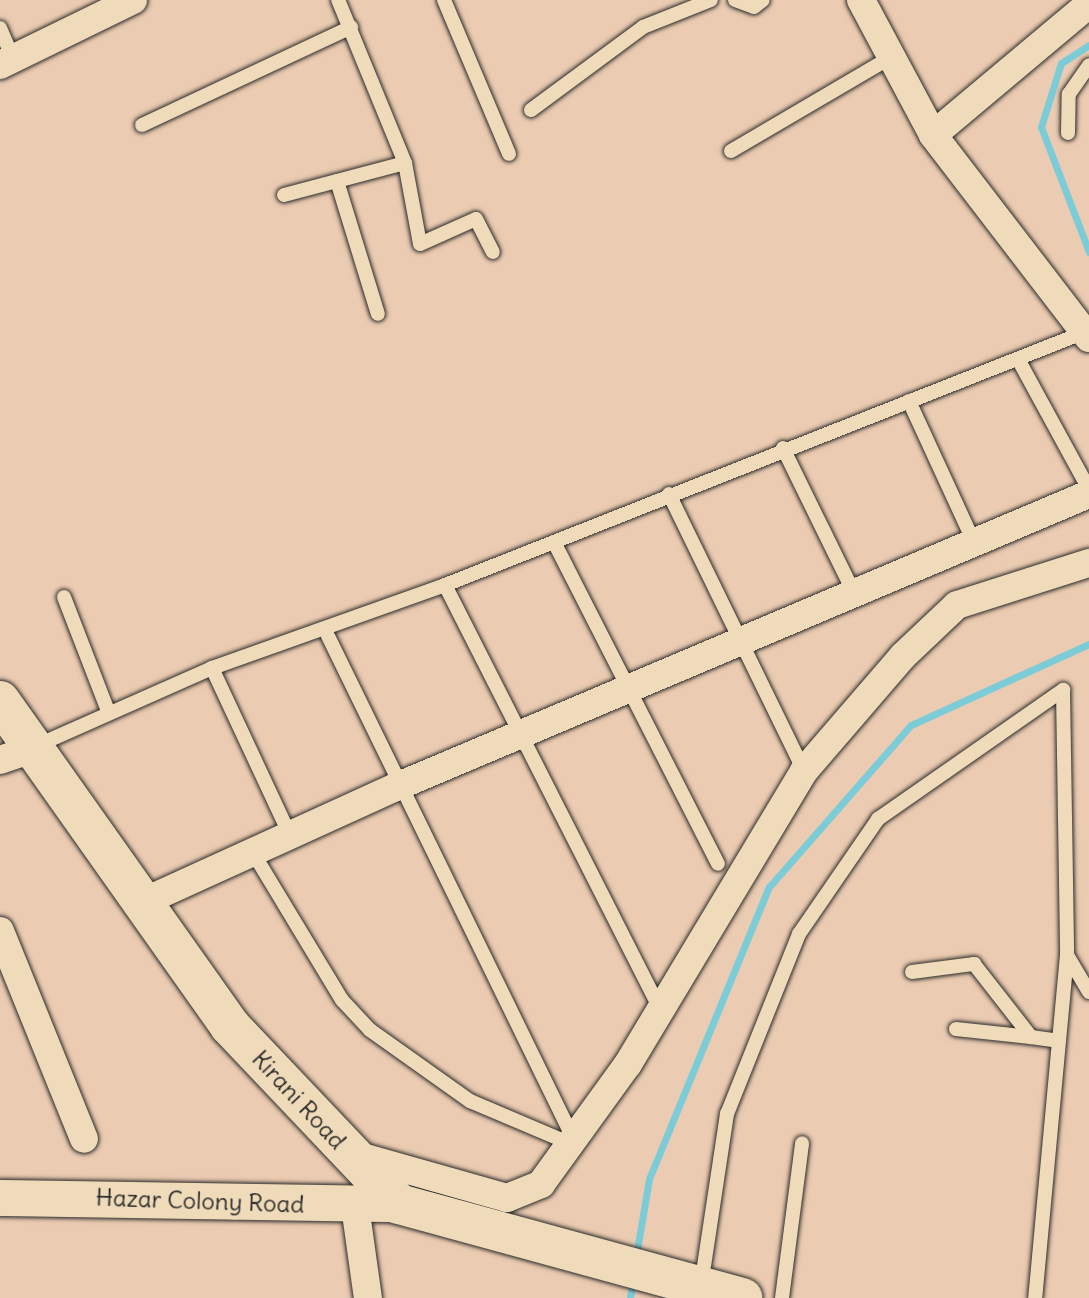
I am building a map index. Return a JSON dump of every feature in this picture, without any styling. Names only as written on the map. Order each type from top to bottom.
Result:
[{"type":"main road","name":"Kirani Road","points":[[0,701],[14,755],[141,903],[230,1026],[399,1204]]},
{"type":"main road","points":[[399,1204],[742,1298]]},
{"type":"street","points":[[6,62],[133,0]]},
{"type":"street","points":[[861,0],[933,135],[1087,335]]},
{"type":"street","points":[[933,135],[1089,4]]},
{"type":"street","points":[[141,903],[396,787],[1089,492]]},
{"type":"street","points":[[348,1153],[507,1198],[541,1184],[566,1140],[660,1009],[804,771],[957,605],[1089,563]]},
{"type":"street","points":[[0,931],[84,1139]]},
{"type":"street","name":"Hazar Colony Road","points":[[0,1198],[355,1206],[399,1204]]},
{"type":"street","points":[[355,1206],[368,1298]]},
{"type":"lane","points":[[338,0],[405,163],[420,244],[476,219],[493,252]]},
{"type":"lane","points":[[444,0],[509,154]]},
{"type":"lane","points":[[531,110],[643,27],[711,0]]},
{"type":"lane","points":[[735,0],[754,7],[763,0]]},
{"type":"lane","points":[[142,125],[351,27]]},
{"type":"lane","points":[[0,28],[6,62]]},
{"type":"lane","points":[[731,151],[893,56]]},
{"type":"lane","points":[[1068,133],[1069,94],[1089,65]]},
{"type":"lane","points":[[284,195],[405,163]]},
{"type":"lane","points":[[337,181],[378,314]]},
{"type":"lane","points":[[14,755],[108,711],[212,668],[445,585],[783,448],[1087,335]]},
{"type":"lane","points":[[1018,359],[1089,492]]},
{"type":"lane","points":[[909,401],[974,542]]},
{"type":"lane","points":[[783,448],[853,591]]},
{"type":"lane","points":[[669,494],[804,771]]},
{"type":"lane","points":[[554,542],[718,864]]},
{"type":"lane","points":[[445,585],[518,735],[660,1009]]},
{"type":"lane","points":[[64,597],[108,711]]},
{"type":"lane","points":[[328,636],[396,787],[566,1140]]},
{"type":"lane","points":[[212,668],[290,835]]},
{"type":"lane","points":[[704,1266],[727,1114],[799,934],[878,819],[1063,690],[1067,955],[1035,1298]]},
{"type":"lane","points":[[252,851],[342,1000],[370,1030],[470,1101],[566,1140]]},
{"type":"lane","points":[[1067,955],[1089,992]]},
{"type":"lane","points":[[912,972],[974,964],[1031,1037]]},
{"type":"lane","points":[[956,1029],[1058,1041]]},
{"type":"lane","points":[[782,1298],[802,1143]]},
{"type":"waterway","points":[[1089,45],[1061,63],[1041,127],[1089,252]]},
{"type":"waterway","points":[[636,1256],[649,1179],[769,887],[911,725],[1089,644]]},
{"type":"waterway","points":[[630,1298],[633,1280]]}]
